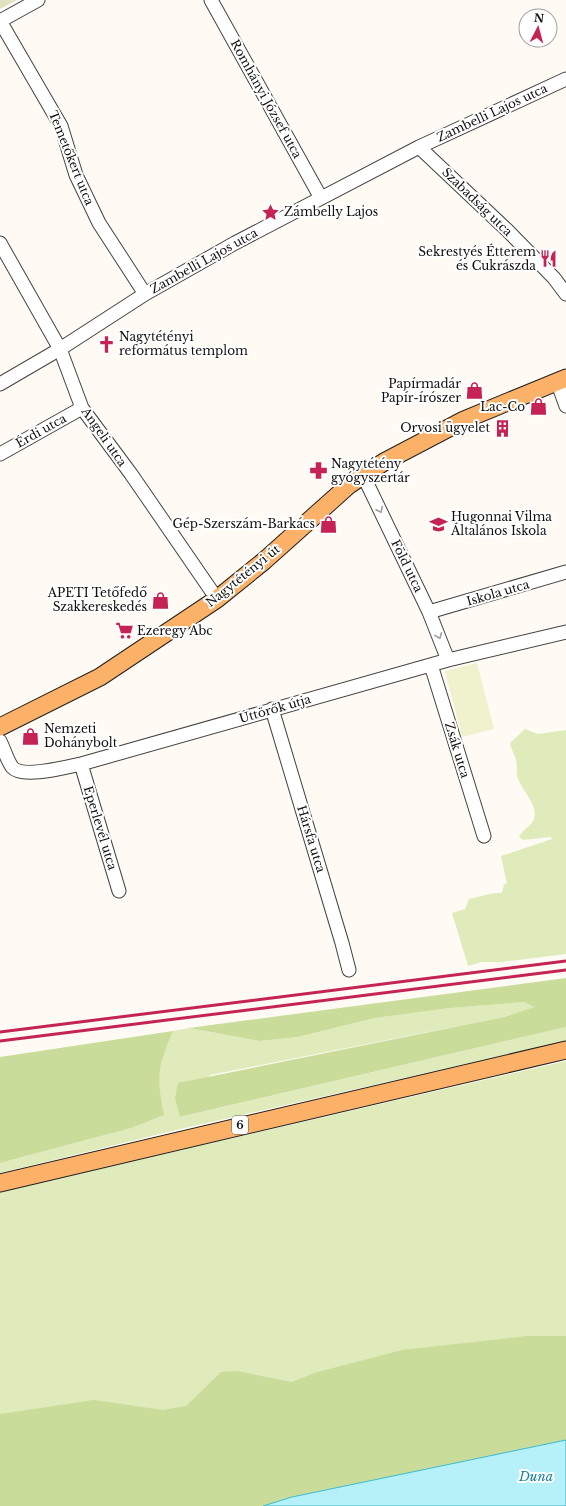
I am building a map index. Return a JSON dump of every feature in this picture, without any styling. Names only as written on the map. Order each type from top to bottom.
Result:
[{"type":"main road","name":"Nagytétényi út","points":[[0,727],[100,677],[216,599],[363,474],[464,420],[562,380]]},
{"type":"main road","name":"6","points":[[0,1182],[566,1050]]},
{"type":"street","points":[[0,21],[38,0]]},
{"type":"street","name":"Romhányi József utca","points":[[211,0],[321,198]]},
{"type":"street","name":"Temetőkert utca","points":[[0,21],[61,126],[76,175],[99,223],[145,294]]},
{"type":"street","name":"Zambelli Lajos utca","points":[[0,384],[60,349],[145,294],[235,243],[419,147],[566,79]]},
{"type":"street","name":"Szabadság utca","points":[[419,147],[506,230],[554,278],[566,294]]},
{"type":"street","name":"Angeli utca","points":[[0,243],[60,349],[82,408],[131,474],[216,599]]},
{"type":"street","points":[[562,380],[566,406]]},
{"type":"street","name":"Érdi utca","points":[[0,454],[82,408]]},
{"type":"street","name":"Föld utca","points":[[363,474],[429,612],[448,660]]},
{"type":"street","name":"Iskola utca","points":[[429,612],[566,572]]},
{"type":"street","name":"Úttörők útja","points":[[0,741],[12,767],[20,772],[32,772],[81,764],[151,746],[272,709],[431,664],[566,632]]},
{"type":"street","name":"Zsák utca","points":[[431,664],[484,836]]},
{"type":"street","name":"Hársfa utca","points":[[272,709],[349,970]]},
{"type":"street","name":"Eperlevél utca","points":[[81,764],[119,891]]},
{"type":"green space","points":[[0,0],[17,0],[0,9]]},
{"type":"green space","points":[[477,663],[494,729],[462,737],[445,671]]},
{"type":"green space","points":[[525,729],[538,734],[566,730],[566,954],[503,962],[481,962],[468,966],[452,913],[465,909],[469,899],[494,893],[502,893],[504,884],[507,884],[501,856],[552,839],[551,837],[523,840],[519,837],[522,832],[532,823],[535,816],[533,805],[521,786],[518,778],[516,760],[510,743]]},
{"type":"green space","points":[[566,978],[566,1027],[180,1117],[175,1098],[178,1083],[504,1017],[534,1007],[525,1002],[450,1008],[375,1018],[298,1037],[260,1041],[189,1028]]},
{"type":"green space","points":[[525,1002],[535,1007],[504,1017],[210,1075],[181,1117],[566,1027],[566,1041],[176,1130],[0,1173],[0,1163],[130,1128],[163,1115],[159,1081],[161,1063],[173,1031],[189,1028],[260,1041],[298,1037],[375,1018],[450,1008]]},
{"type":"green space","points":[[173,1031],[161,1063],[159,1081],[164,1115],[131,1128],[0,1163],[0,1057]]},
{"type":"green space","points":[[566,1061],[566,1440],[292,1497],[263,1506],[0,1506],[0,1192]]},
{"type":"green space","points":[[527,1336],[566,1336],[566,1440],[292,1497],[263,1506],[0,1506],[0,1414],[94,1400],[163,1410],[186,1406],[221,1372],[237,1371],[292,1382],[314,1373],[402,1350]]},
{"type":"water","name":"Duna","points":[[566,1440],[566,1506],[263,1506],[292,1497]]},
{"type":"railway","points":[[0,1032],[566,961]]},
{"type":"railway","points":[[0,1041],[566,970]]},
{"type":"place","name":"Zámbelly Lajos","points":[[271,212]]},
{"type":"place","name":"Sekrestyés Étterem és Cukrászda","points":[[549,259]]},
{"type":"place","name":"Nagytétényi református templom","points":[[106,344]]},
{"type":"place","name":"Papírmadár Papír-írószer","points":[[474,391]]},
{"type":"place","name":"Lac-Co","points":[[538,407]]},
{"type":"place","name":"Orvosi ügyelet","points":[[503,428]]},
{"type":"place","name":"Nagytétény gyógyszertár","points":[[318,471]]},
{"type":"place","name":"Gép-Szerszám-Barkács","points":[[328,524]]},
{"type":"place","name":"Hugonnai Vilma Általános Iskola","points":[[438,524]]},
{"type":"place","name":"APETI Tetőfedő Szakkereskedés","points":[[160,600]]},
{"type":"place","name":"Ezeregy Abc","points":[[124,631]]},
{"type":"place","name":"Nemzeti Dohánybolt","points":[[31,736]]}]
